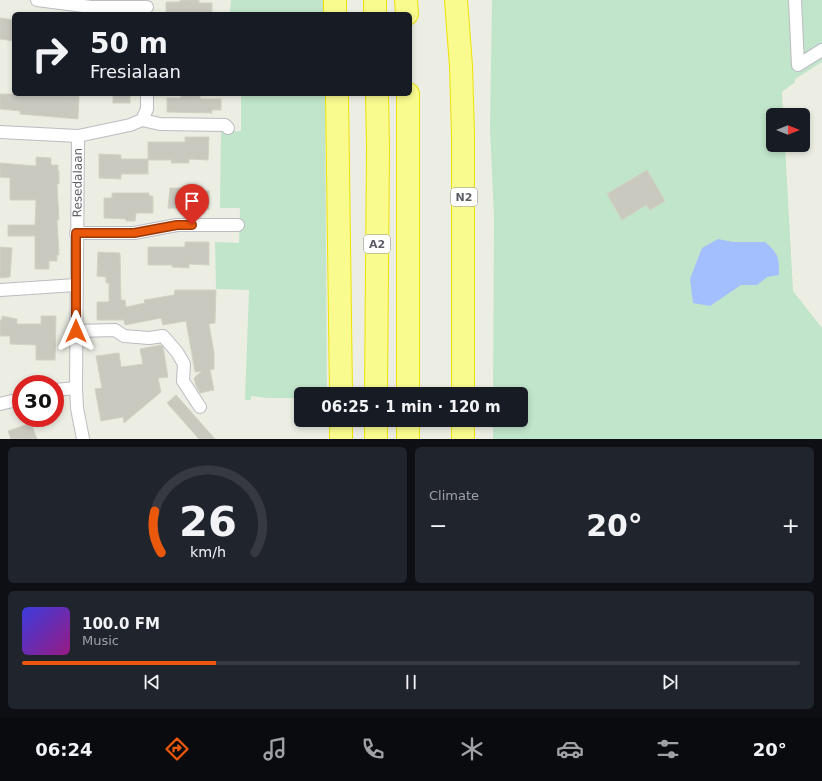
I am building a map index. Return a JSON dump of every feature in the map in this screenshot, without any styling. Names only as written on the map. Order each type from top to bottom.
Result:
[{"type":"highway","points":[[335,0],[336,12]]},
{"type":"highway","points":[[375,0],[375,12]]},
{"type":"highway","points":[[406,0],[407,12]]},
{"type":"highway","name":"N2","points":[[456,0],[461,66],[463,134],[463,387]]},
{"type":"highway","points":[[337,96],[341,282],[341,387]]},
{"type":"highway","name":"A2","points":[[376,96],[378,149],[376,387]]},
{"type":"highway","points":[[408,96],[408,387]]},
{"type":"highway","points":[[341,427],[341,439]]},
{"type":"highway","points":[[376,427],[376,439]]},
{"type":"highway","points":[[408,427],[408,439]]},
{"type":"highway","points":[[463,427],[463,439]]},
{"type":"street","points":[[37,0],[91,7],[147,7]]},
{"type":"street","points":[[795,0],[798,65],[822,50]]},
{"type":"street","points":[[147,96],[147,109],[142,120],[160,124],[225,125],[228,128]]},
{"type":"street","name":"Resedalaan","points":[[83,439],[77,408],[76,388],[76,233],[78,136],[130,125],[142,120]]},
{"type":"street","points":[[0,132],[78,136]]},
{"type":"street","points":[[76,233],[134,233],[177,225],[238,226]]},
{"type":"street","points":[[0,290],[76,285]]},
{"type":"street","points":[[76,331],[115,330],[124,336],[149,338],[164,336],[177,352],[184,364],[183,381],[200,407]]},
{"type":"street","points":[[64,389],[76,388]]},
{"type":"street","points":[[0,404],[12,401]]},
{"type":"green space","points":[[231,0],[323,0],[323,12],[230,12]]},
{"type":"green space","points":[[492,0],[822,0],[822,62],[795,79],[795,82],[782,92],[783,108],[766,108],[766,152],[785,152],[793,291],[822,328],[822,439],[493,439],[493,427],[528,427],[528,387],[493,387],[494,217],[490,129]]},
{"type":"green space","points":[[241,96],[325,96],[327,387],[294,387],[294,398],[268,398],[251,396],[251,400],[245,400],[249,290],[216,289],[215,242],[239,243],[240,208],[220,208],[221,132],[241,131]]},
{"type":"water","points":[[718,239],[733,242],[765,242],[776,253],[779,264],[779,275],[767,277],[757,285],[741,285],[710,306],[693,303],[690,279],[702,248]]},
{"type":"building","points":[[180,0],[199,0],[199,3],[212,3],[212,12],[166,12],[166,2],[180,2]]},
{"type":"building","points":[[0,18],[12,20],[12,41],[0,39]]},
{"type":"building","points":[[0,94],[12,94],[12,96],[79,96],[78,119],[20,114],[20,111],[0,109]]},
{"type":"building","points":[[113,96],[130,96],[130,103],[113,103]]},
{"type":"building","points":[[181,96],[200,96],[200,99],[221,99],[221,110],[212,110],[212,113],[167,112],[167,98],[181,98]]},
{"type":"building","points":[[185,137],[209,137],[208,160],[189,159],[189,163],[171,163],[172,160],[148,160],[148,174],[121,174],[121,179],[99,178],[99,154],[121,155],[121,159],[148,159],[148,142],[185,142]]},
{"type":"building","points":[[36,157],[51,158],[51,165],[58,165],[59,171],[59,184],[57,184],[59,220],[57,220],[59,255],[57,255],[57,261],[49,261],[49,269],[35,269],[35,236],[8,236],[8,225],[35,225],[36,200],[10,200],[10,178],[0,177],[0,163],[36,166]]},
{"type":"building","points":[[647,170],[665,201],[650,210],[646,205],[622,220],[607,194]]},
{"type":"building","points":[[170,188],[186,188],[186,190],[209,191],[209,209],[168,208]]},
{"type":"building","points":[[112,193],[149,193],[149,196],[153,196],[153,213],[136,213],[135,221],[104,218],[104,198],[112,198]]},
{"type":"building","points":[[185,242],[209,242],[209,265],[189,264],[189,268],[172,267],[172,265],[148,265],[148,247],[185,247]]},
{"type":"building","points":[[0,247],[12,248],[10,277],[0,278]]},
{"type":"building","points":[[98,252],[120,253],[121,300],[125,300],[126,307],[145,303],[144,300],[174,295],[175,290],[216,290],[215,323],[209,324],[214,353],[214,369],[210,370],[214,390],[200,393],[196,386],[194,378],[202,371],[195,372],[186,321],[163,325],[161,318],[125,325],[124,320],[97,320],[97,302],[109,302],[109,283],[106,283],[106,277],[97,276]]},
{"type":"building","points":[[2,316],[17,319],[17,324],[41,324],[41,316],[56,316],[55,360],[36,360],[36,345],[10,344],[10,336],[0,336],[0,320],[2,320]]},
{"type":"building","points":[[161,345],[163,347],[168,377],[158,378],[161,392],[124,423],[123,417],[101,421],[95,389],[102,388],[96,356],[119,353],[121,367],[143,364],[140,349]]},
{"type":"building","points":[[176,395],[215,439],[199,439],[167,403]]},
{"type":"building","points":[[20,427],[32,427],[37,439],[11,439],[8,431]]},
{"type":"route","points":[[76,331],[76,233],[134,233],[177,225],[192,225]]}]
